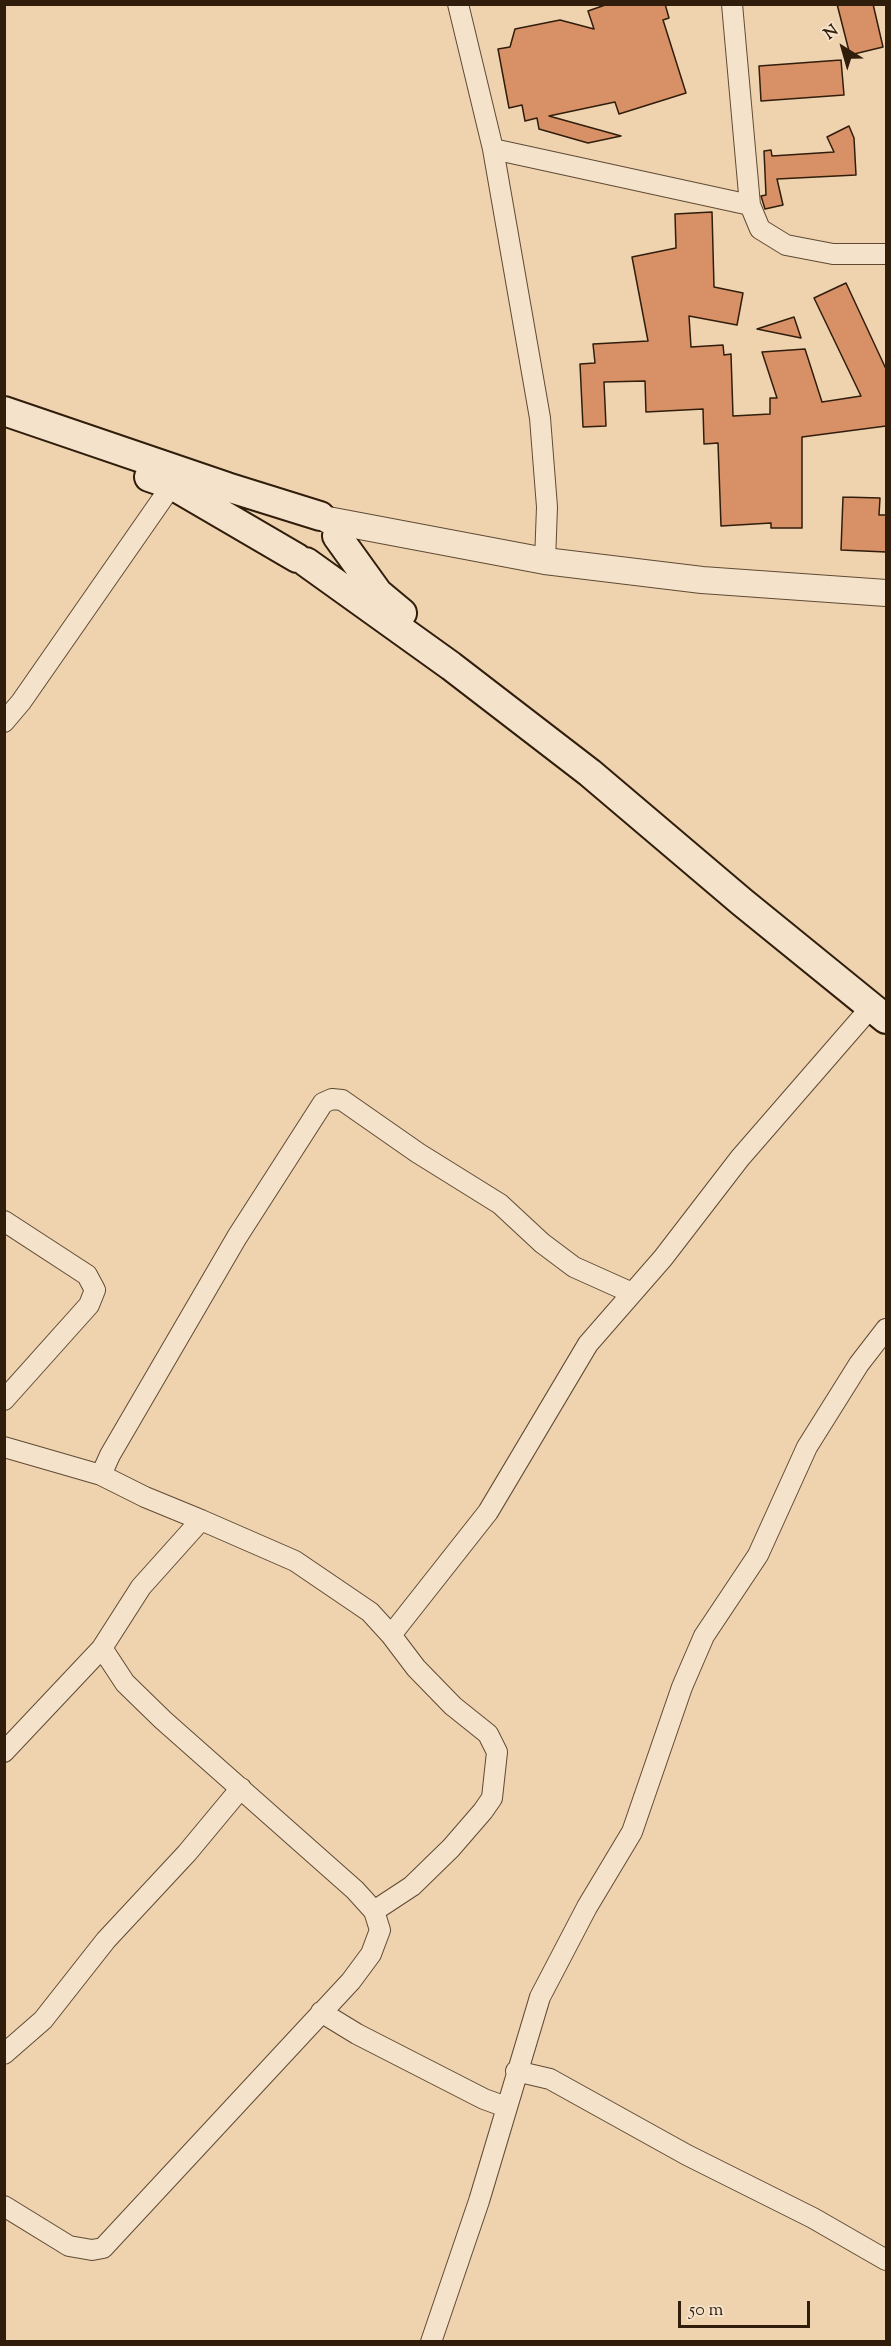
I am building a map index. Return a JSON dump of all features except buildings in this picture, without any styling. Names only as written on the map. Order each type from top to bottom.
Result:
[{"type":"main road","points":[[4,411],[227,487],[323,543],[422,630],[601,759],[754,887],[882,1006]]},
{"type":"main road","points":[[4,431],[172,485],[323,543],[451,666],[590,773],[742,902],[882,1006]]},
{"type":"street","points":[[458,4],[493,149],[540,418],[547,507],[545,561]]},
{"type":"street","points":[[732,4],[750,205],[760,229],[786,245],[833,254],[886,254]]},
{"type":"street","points":[[493,149],[750,205]]},
{"type":"street","points":[[4,722],[21,702],[172,485]]},
{"type":"street","points":[[323,543],[384,529]]},
{"type":"street","points":[[323,543],[384,529],[545,561],[702,580],[886,593]]},
{"type":"street","points":[[392,1635],[488,1512],[588,1344],[663,1258],[740,1158],[882,1006]]},
{"type":"street","points":[[101,1475],[110,1455],[237,1237],[323,1103],[332,1099],[342,1100],[418,1153],[500,1204],[542,1243],[574,1267],[632,1293]]},
{"type":"street","points":[[4,1221],[87,1275],[95,1290],[89,1305],[4,1400]]},
{"type":"street","points":[[431,2342],[478,2201],[540,1997],[587,1907],[632,1832],[682,1687],[704,1636],[758,1555],[807,1447],[859,1364],[886,1329]]},
{"type":"street","points":[[4,1447],[101,1475],[145,1497],[295,1561],[370,1612],[392,1635],[416,1668],[453,1706],[489,1734],[497,1752],[492,1798],[451,1848],[412,1886],[374,1911]]},
{"type":"street","points":[[4,1752],[102,1648],[141,1587],[201,1520]]},
{"type":"street","points":[[4,2206],[69,2246],[83,2250],[103,2248],[351,1981],[371,1954],[380,1930],[374,1911],[355,1890],[125,1683],[102,1648]]},
{"type":"street","points":[[4,2054],[43,2020],[106,1941],[187,1853],[241,1788]]},
{"type":"street","points":[[321,2012],[357,2034],[484,2099],[506,2107]]},
{"type":"street","points":[[516,2072],[550,2079],[687,2155],[813,2218],[886,2260]]}]
